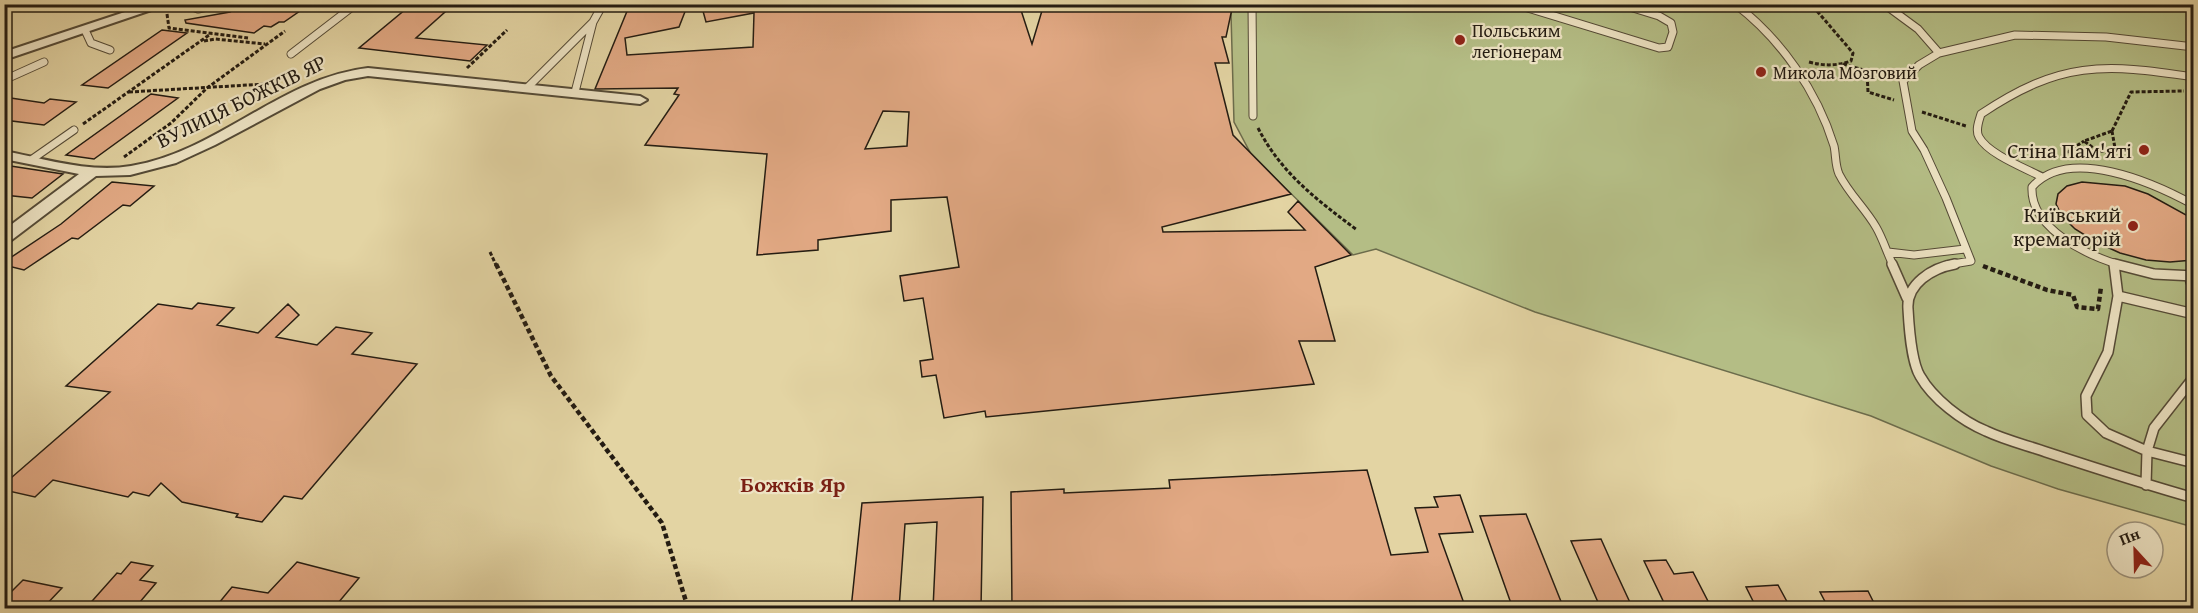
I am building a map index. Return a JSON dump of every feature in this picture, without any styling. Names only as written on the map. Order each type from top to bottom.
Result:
[{"type":"street","points":[[4,56],[165,7]]},
{"type":"street","name":"ВУЛИЦЯ БОЖКІВ ЯР","points":[[4,155],[99,171],[157,164],[212,141],[320,84],[344,75],[368,72],[640,100]]},
{"type":"street","points":[[4,238],[99,171]]},
{"type":"lane","points":[[186,4],[191,9],[199,10],[221,4]]},
{"type":"lane","points":[[291,54],[356,4]]},
{"type":"lane","points":[[575,92],[593,22],[603,4]]},
{"type":"lane","points":[[1252,4],[1253,116]]},
{"type":"lane","points":[[1515,4],[1659,48],[1668,47],[1673,28],[1670,22],[1657,15],[1620,4]]},
{"type":"lane","points":[[1735,4],[1748,14],[1795,65],[1812,96],[1834,147],[1838,171],[1852,196],[1876,227],[1907,298],[1910,334],[1919,375],[1953,411],[1985,431],[2021,445],[2193,498]]},
{"type":"lane","points":[[1884,4],[1918,29],[1939,53]]},
{"type":"lane","points":[[527,88],[593,22]]},
{"type":"lane","points":[[85,30],[91,42],[110,50]]},
{"type":"lane","points":[[1907,298],[1916,282],[1947,266],[1971,261],[1924,150],[1912,131],[1903,81],[1919,65],[1939,53],[1978,42],[2027,35],[2106,37],[2193,47]]},
{"type":"lane","points":[[4,80],[44,62]]},
{"type":"lane","points":[[2042,177],[1990,148],[1978,136],[1977,129],[1981,114],[2018,90],[2047,77],[2068,71],[2097,67],[2135,68],[2193,77]]},
{"type":"lane","points":[[32,160],[74,130]]},
{"type":"lane","points":[[2193,205],[2150,183],[2121,174],[2093,170],[2068,170],[2042,177],[2032,187],[2032,201],[2041,217],[2058,234],[2084,250],[2114,263],[2146,272],[2191,276],[2193,290]]},
{"type":"lane","points":[[1888,252],[1914,255],[1965,249]]},
{"type":"lane","points":[[2114,263],[2118,296],[2108,352],[2086,396],[2087,415],[2106,433],[2146,451],[2193,463]]},
{"type":"lane","points":[[2118,296],[2193,314]]},
{"type":"lane","points":[[2146,485],[2146,451],[2154,428],[2193,377]]},
{"type":"path","points":[[1781,49],[1798,59],[1820,66],[1851,61],[1853,53],[1848,45],[1811,4]]},
{"type":"path","points":[[165,7],[169,28],[248,38]]},
{"type":"path","points":[[460,67],[468,68],[507,30]]},
{"type":"path","points":[[99,171],[171,123],[207,88],[285,31]]},
{"type":"path","points":[[74,130],[212,33]]},
{"type":"path","points":[[202,41],[215,39],[266,44]]},
{"type":"path","points":[[1843,64],[1867,71],[1868,92],[1893,100]]},
{"type":"path","points":[[129,92],[266,84]]},
{"type":"path","points":[[2112,132],[2084,141],[2096,150],[2116,154],[2112,132],[2131,92],[2191,91]]},
{"type":"path","points":[[1253,116],[1265,142],[1298,186],[1357,230]]},
{"type":"path","points":[[1934,117],[1958,123]]},
{"type":"path","points":[[490,252],[551,376],[662,523],[688,609]]},
{"type":"path","points":[[1993,270],[2047,290],[2073,295],[2078,307],[2098,309],[2101,286]]},
{"type":"green space","points":[[1233,5],[2193,5],[2193,527],[2058,489],[1991,466],[1871,416],[1535,312],[1376,249],[1353,255],[1251,154],[1234,122],[1231,14]]},
{"type":"building","points":[[269,4],[310,4],[284,22],[271,27],[264,26],[254,33],[186,23],[185,20],[230,12],[241,5],[264,8]]},
{"type":"building","points":[[412,4],[454,4],[416,38],[487,45],[470,61],[359,48]]},
{"type":"building","points":[[630,4],[688,4],[679,27],[625,38],[627,55],[753,47],[754,13],[706,22],[701,4],[1019,4],[1032,44],[1044,4],[1107,4],[1186,9],[1187,4],[1233,4],[1226,37],[1222,37],[1229,63],[1215,63],[1233,135],[1291,194],[1162,227],[1163,232],[1305,230],[1288,212],[1298,201],[1351,255],[1315,267],[1335,341],[1299,341],[1314,384],[986,417],[985,411],[944,418],[936,375],[922,377],[920,361],[933,359],[923,298],[904,301],[900,276],[959,267],[947,197],[891,200],[891,231],[818,240],[818,250],[757,255],[767,154],[645,145],[679,95],[674,94],[678,88],[595,89]],"holes":[[[883,111],[909,112],[907,146],[865,149]]]},
{"type":"building","points":[[162,30],[187,33],[108,88],[82,85]]},
{"type":"building","points":[[151,94],[178,98],[94,159],[66,155]]},
{"type":"building","points":[[4,97],[44,103],[50,99],[76,102],[44,125],[4,120]]},
{"type":"building","points":[[4,165],[63,174],[32,198],[4,195]]},
{"type":"building","points":[[112,182],[154,186],[130,206],[123,205],[78,239],[72,238],[24,270],[4,265],[4,262],[61,224]]},
{"type":"building","name":"Київський крематорій","points":[[2082,182],[2125,186],[2148,194],[2188,216],[2193,222],[2193,260],[2170,262],[2146,260],[2120,253],[2075,229],[2062,216],[2056,204],[2058,194],[2067,186]]},
{"type":"building","points":[[198,303],[234,308],[217,325],[258,333],[288,304],[299,315],[276,337],[317,345],[336,327],[372,333],[352,354],[417,364],[302,499],[284,496],[262,522],[236,517],[238,514],[182,502],[161,483],[149,496],[133,492],[128,497],[53,480],[35,497],[4,490],[4,484],[110,392],[66,386],[158,304],[192,309]]},
{"type":"building","points":[[1367,470],[1391,555],[1428,552],[1415,508],[1438,507],[1434,497],[1460,495],[1473,532],[1439,534],[1466,609],[1012,609],[1011,492],[1064,489],[1064,493],[1170,488],[1169,480]]},
{"type":"building","points":[[983,497],[981,609],[933,609],[937,522],[905,524],[899,609],[851,609],[862,503]]},
{"type":"building","points":[[1526,514],[1564,609],[1513,609],[1480,516]]},
{"type":"building","points":[[1601,539],[1633,609],[1601,609],[1571,541]]},
{"type":"building","points":[[1666,560],[1674,574],[1693,572],[1712,609],[1667,609],[1644,561]]},
{"type":"building","points":[[131,562],[153,566],[140,580],[156,583],[134,609],[85,609],[117,573],[121,574]]},
{"type":"building","points":[[297,562],[359,578],[333,609],[214,609],[232,587],[268,593]]},
{"type":"building","points":[[23,580],[62,588],[42,609],[4,609],[4,599]]},
{"type":"building","points":[[1778,585],[1791,609],[1757,609],[1746,587]]},
{"type":"building","points":[[1868,591],[1877,609],[1829,609],[1820,592]]},
{"type":"place","name":"Польським легіонерам","points":[[1460,40]]},
{"type":"place","name":"Микола Мозговий","points":[[1761,72]]},
{"type":"place","name":"Стіна Пам'яті","points":[[2144,150]]},
{"type":"place","name":"Київський крематорій","points":[[2133,226]]},
{"type":"district","name":"Божків Яр","points":[[793,484]]}]
